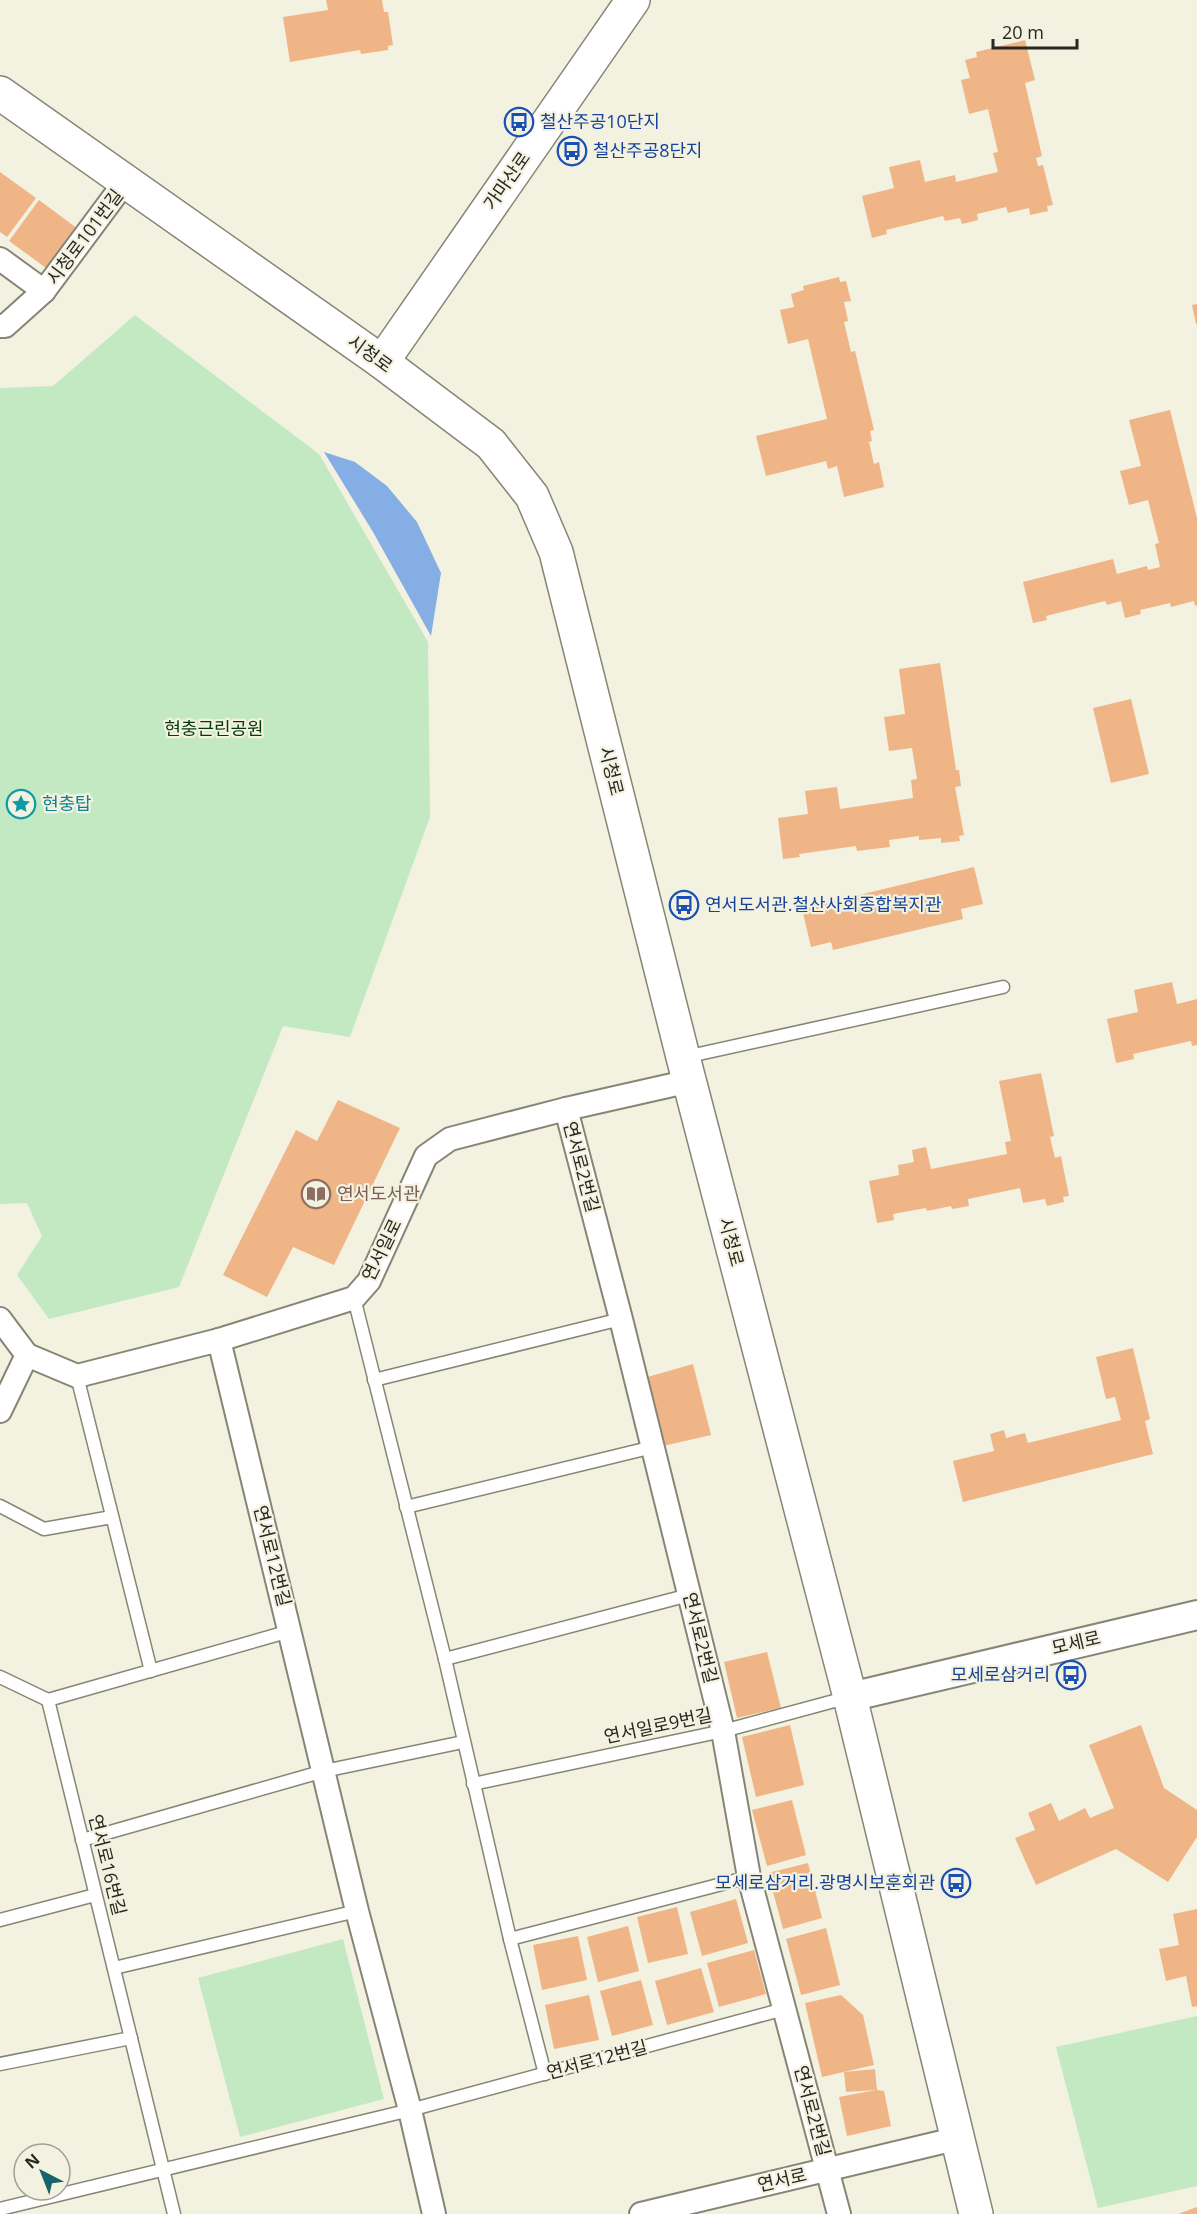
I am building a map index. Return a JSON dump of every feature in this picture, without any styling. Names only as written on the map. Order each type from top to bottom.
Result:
[{"type":"main road","name":"가마산로","points":[[382,362],[633,0]]},
{"type":"main road","name":"시청로","points":[[0,93],[382,362],[491,444],[532,495],[556,552],[850,1697],[976,2214]]},
{"type":"street","name":"시청로101번길","points":[[0,326],[5,326],[44,291],[125,182]]},
{"type":"street","name":"시청로101번길","points":[[0,259],[44,291]]},
{"type":"street","name":"연서일로","points":[[77,1376],[219,1340],[354,1298],[369,1281],[426,1156],[450,1138],[566,1109],[687,1069]]},
{"type":"street","name":"연서로2번길","points":[[566,1109],[621,1319],[723,1731],[749,1877],[839,2214]]},
{"type":"street","points":[[0,1318],[27,1355],[77,1376]]},
{"type":"street","name":"연서로12번길","points":[[219,1340],[357,1911],[410,2110],[434,2214]]},
{"type":"street","points":[[0,1411],[27,1355]]},
{"type":"street","name":"모세로","points":[[850,1697],[1197,1615]]},
{"type":"street","name":"연서로","points":[[640,2214],[959,2138]]},
{"type":"lane","points":[[687,1069],[1003,987]]},
{"type":"lane","points":[[354,1298],[445,1659],[510,1939],[545,2074]]},
{"type":"lane","points":[[374,1380],[621,1319]]},
{"type":"lane","points":[[77,1376],[151,1671]]},
{"type":"lane","points":[[406,1507],[653,1447]]},
{"type":"lane","points":[[0,1506],[44,1529],[112,1517]]},
{"type":"lane","points":[[445,1659],[690,1595]]},
{"type":"lane","points":[[0,1677],[48,1700],[290,1631]]},
{"type":"lane","name":"연서일로9번길","points":[[473,1784],[723,1731],[850,1697]]},
{"type":"lane","name":"연서로16번길","points":[[48,1700],[174,2214]]},
{"type":"lane","points":[[82,1840],[324,1771],[463,1742]]},
{"type":"lane","points":[[510,1939],[749,1877]]},
{"type":"lane","points":[[0,1920],[95,1895]]},
{"type":"lane","points":[[114,1968],[357,1911]]},
{"type":"lane","name":"연서로12번길","points":[[163,2168],[410,2110],[784,2009]]},
{"type":"lane","points":[[0,2064],[131,2038]]},
{"type":"lane","points":[[0,2209],[163,2168]]},
{"type":"green space","name":"현충근린공원","points":[[135,315],[319,454],[428,642],[430,817],[350,1037],[283,1026],[179,1287],[49,1319],[17,1275],[42,1236],[27,1203],[0,1204],[0,388],[53,386]]},
{"type":"green space","points":[[343,1939],[384,2099],[240,2137],[198,1978]]},
{"type":"green space","points":[[1197,2016],[1197,2186],[1098,2208],[1056,2047]]},
{"type":"water","points":[[324,452],[355,462],[387,486],[417,522],[441,573],[431,636],[373,532]]},
{"type":"building","points":[[326,0],[382,0],[384,12],[388,12],[393,45],[388,46],[388,50],[361,54],[360,50],[290,62],[283,17],[328,10]]},
{"type":"building","points":[[1025,40],[1035,80],[1025,83],[1042,156],[1036,158],[1038,166],[1043,165],[1053,205],[1047,206],[1048,211],[1030,215],[1029,208],[1008,213],[1006,207],[977,214],[978,220],[962,224],[960,218],[945,221],[943,216],[886,230],[887,234],[872,238],[862,196],[894,188],[889,167],[920,160],[925,182],[955,175],[956,182],[998,172],[993,153],[998,152],[988,109],[969,114],[961,80],[970,78],[965,60],[977,57],[976,52]]},
{"type":"building","points":[[0,172],[36,198],[7,237],[0,232]]},
{"type":"building","points":[[39,200],[78,229],[49,270],[9,241]]},
{"type":"building","points":[[839,277],[840,282],[846,281],[851,301],[844,302],[848,321],[844,322],[851,352],[855,351],[874,430],[870,431],[872,441],[869,442],[874,464],[879,462],[884,487],[844,497],[837,466],[828,469],[826,461],[766,476],[756,436],[827,419],[808,339],[788,344],[780,310],[794,307],[791,294],[804,290],[803,286]]},
{"type":"building","points":[[1197,304],[1197,324],[1196,324],[1192,305]]},
{"type":"building","points":[[1170,410],[1197,518],[1197,605],[1195,606],[1194,601],[1171,607],[1170,603],[1140,610],[1141,614],[1125,618],[1121,601],[1107,605],[1105,601],[1046,616],[1047,620],[1033,623],[1023,582],[1113,559],[1117,574],[1147,566],[1148,570],[1160,567],[1155,544],[1159,543],[1148,500],[1129,505],[1120,471],[1141,466],[1129,420]]},
{"type":"building","points":[[940,663],[956,770],[959,770],[961,786],[955,787],[964,835],[959,836],[960,841],[941,843],[941,838],[919,840],[919,836],[889,840],[890,847],[857,851],[856,846],[799,854],[800,857],[783,859],[778,818],[808,814],[805,791],[837,787],[840,809],[913,798],[911,780],[917,779],[912,748],[889,751],[884,717],[905,714],[899,669]]},
{"type":"building","points":[[1131,699],[1149,774],[1111,783],[1093,708]]},
{"type":"building","points":[[974,867],[983,904],[961,909],[963,919],[833,950],[831,942],[811,947],[802,909]]},
{"type":"building","points":[[1172,982],[1177,1004],[1197,999],[1197,1045],[1192,1046],[1191,1041],[1133,1054],[1134,1059],[1116,1063],[1107,1019],[1138,1012],[1134,990]]},
{"type":"building","points":[[1041,1073],[1054,1136],[1050,1137],[1055,1158],[1061,1156],[1069,1196],[1063,1197],[1064,1202],[1047,1206],[1045,1199],[1023,1203],[1020,1188],[968,1199],[969,1206],[952,1209],[951,1206],[927,1211],[926,1208],[893,1214],[894,1220],[877,1223],[869,1181],[899,1175],[898,1165],[914,1162],[912,1150],[926,1147],[931,1169],[1007,1154],[1005,1142],[1011,1141],[999,1081]]},
{"type":"building","name":"연서도서관","points":[[338,1100],[400,1128],[334,1265],[293,1247],[267,1297],[223,1275],[296,1130],[317,1141]]},
{"type":"building","points":[[1133,1348],[1150,1419],[1145,1421],[1153,1454],[963,1502],[953,1461],[994,1451],[990,1434],[1004,1430],[1006,1438],[1025,1433],[1028,1443],[1121,1420],[1115,1397],[1106,1399],[1096,1357]]},
{"type":"building","points":[[693,1364],[711,1435],[663,1446],[644,1378]]},
{"type":"building","points":[[767,1652],[781,1708],[737,1718],[724,1662]]},
{"type":"building","points":[[790,1725],[804,1785],[756,1797],[742,1737]]},
{"type":"building","points":[[1141,1725],[1164,1788],[1197,1810],[1197,1837],[1168,1882],[1116,1849],[1036,1885],[1015,1838],[1035,1830],[1028,1813],[1051,1803],[1059,1821],[1085,1808],[1090,1818],[1114,1808],[1089,1745]]},
{"type":"building","points":[[792,1800],[806,1855],[767,1866],[752,1810]]},
{"type":"building","points":[[808,1863],[822,1918],[783,1929],[768,1873]]},
{"type":"building","points":[[736,1899],[748,1943],[702,1956],[690,1912]]},
{"type":"building","points":[[677,1907],[688,1954],[648,1963],[637,1917]]},
{"type":"building","points":[[1197,1909],[1197,2006],[1192,2007],[1186,1976],[1166,1981],[1159,1949],[1179,1945],[1173,1914]]},
{"type":"building","points":[[628,1926],[639,1971],[598,1982],[587,1937]]},
{"type":"building","points":[[826,1928],[840,1985],[801,1995],[786,1939]]},
{"type":"building","points":[[578,1936],[587,1980],[542,1990],[533,1945]]},
{"type":"building","points":[[754,1950],[766,1994],[719,2007],[707,1963]]},
{"type":"building","points":[[701,1968],[714,2012],[667,2025],[655,1981]]},
{"type":"building","points":[[641,1980],[653,2025],[612,2036],[600,1991]]},
{"type":"building","points":[[589,1995],[599,2040],[554,2049],[545,2005]]},
{"type":"building","points":[[841,1995],[863,2015],[874,2065],[822,2077],[805,2003]]},
{"type":"building","points":[[875,2069],[877,2090],[884,2091],[891,2126],[847,2136],[839,2097],[876,2090],[846,2092],[844,2072]]},
{"type":"building","points":[[1197,2207],[1197,2214],[1178,2214]]},
{"type":"place","name":"철산주공10단지","points":[[519,122]]},
{"type":"place","name":"철산주공8단지","points":[[572,151]]},
{"type":"place","name":"현충탑","points":[[21,804]]},
{"type":"place","name":"연서도서관.철산사회종합복지관","points":[[684,905]]},
{"type":"place","name":"연서도서관","points":[[316,1194]]},
{"type":"place","name":"모세로삼거리","points":[[1071,1675]]},
{"type":"place","name":"모세로삼거리.광명시보훈회관","points":[[956,1883]]}]
